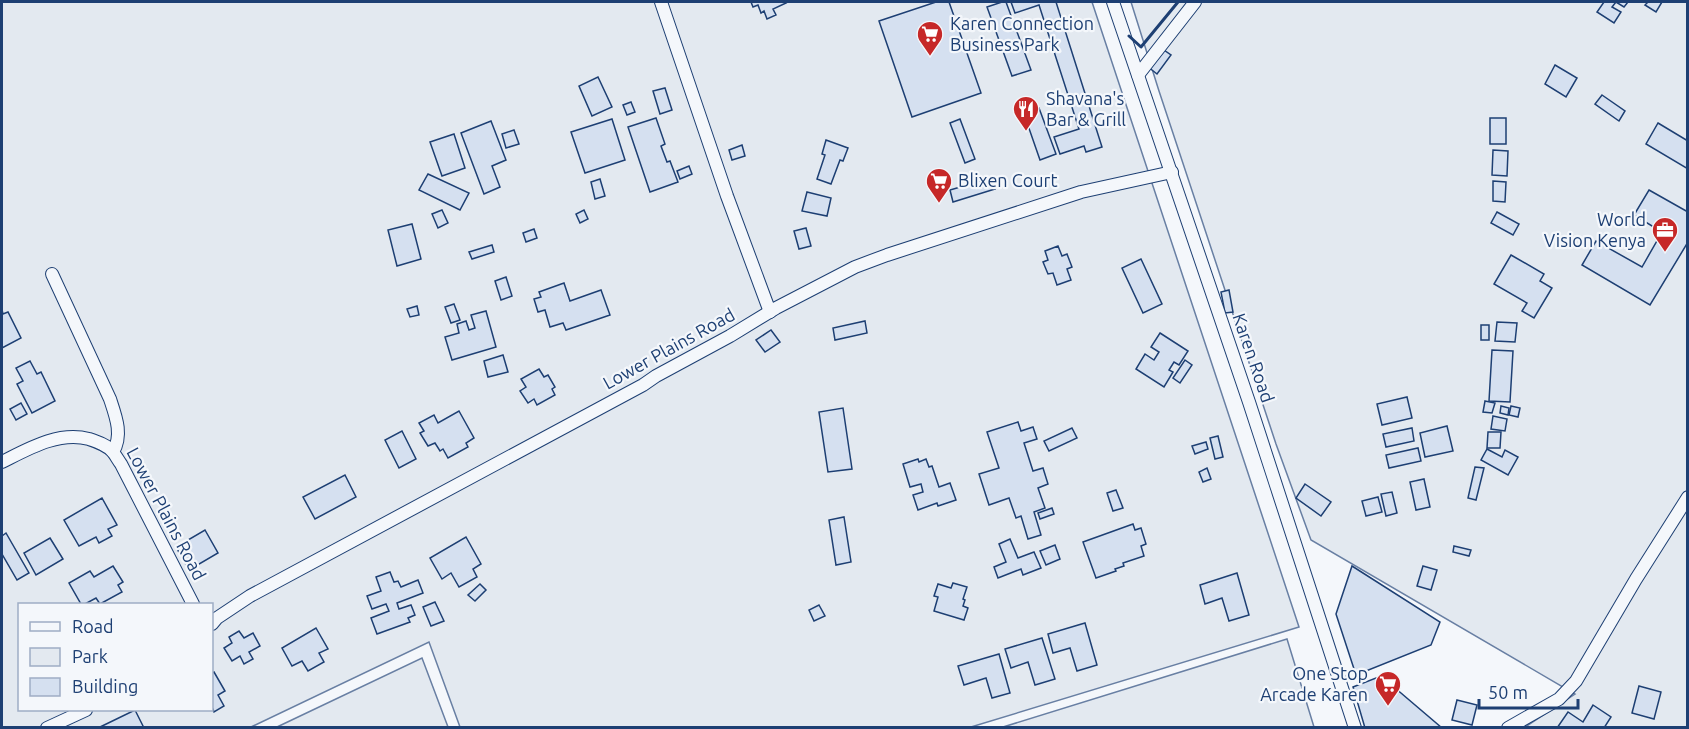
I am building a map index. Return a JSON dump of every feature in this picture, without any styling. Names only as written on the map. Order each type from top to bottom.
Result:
[{"type":"street","points":[[661,2],[727,196],[770,312]]},
{"type":"street","name":"Karen Road","points":[[1113,2],[1172,172],[1355,728]]},
{"type":"street","points":[[1138,75],[1195,2]]},
{"type":"street","name":"Lower Plains Road","points":[[213,623],[250,596],[643,385],[656,375],[833,277],[887,255],[1081,192],[1172,172]]},
{"type":"street","points":[[52,274],[116,415],[119,434],[113,452]]},
{"type":"street","name":"Lower Plains Road","points":[[2,462],[49,441],[68,437],[84,438],[106,445],[113,452],[192,603]]},
{"type":"street","points":[[1508,728],[1559,699],[1576,681],[1688,497]]},
{"type":"street","points":[[47,728],[84,711]]},
{"type":"green space","points":[[2,2],[1092,2],[1299,627],[971,727],[460,727],[429,642],[251,727],[2,727]]},
{"type":"green space","points":[[1131,2],[1687,2],[1687,727],[1525,727],[1575,694],[1311,540],[1276,444]]},
{"type":"green space","points":[[1287,639],[1314,727],[1003,727]]},
{"type":"green space","points":[[422,658],[448,727],[277,727]]},
{"type":"building","points":[[751,2],[786,3],[773,9],[776,15],[767,19],[764,11],[761,13],[758,5],[753,7]]},
{"type":"building","name":"Karen Connection Business Park","points":[[936,2],[949,2],[981,93],[912,117],[879,21]]},
{"type":"building","points":[[1006,2],[1031,70],[1012,76],[987,7]]},
{"type":"building","points":[[1011,2],[1056,2],[1102,147],[1086,152],[1084,146],[1060,154],[1054,137],[1079,129],[1039,5],[1015,13]]},
{"type":"building","points":[[1604,2],[1616,2],[1612,7],[1621,12],[1614,23],[1597,12]]},
{"type":"building","points":[[1616,2],[1628,2],[1624,7]]},
{"type":"building","points":[[1648,2],[1662,2],[1656,12],[1645,5]]},
{"type":"building","points":[[1161,48],[1171,55],[1157,74],[1147,66]]},
{"type":"building","points":[[1555,65],[1577,78],[1566,97],[1545,84]]},
{"type":"building","points":[[598,77],[612,107],[592,116],[579,86]]},
{"type":"building","points":[[665,88],[672,110],[660,114],[653,91]]},
{"type":"building","points":[[1602,95],[1625,111],[1619,121],[1595,104]]},
{"type":"building","points":[[631,102],[635,112],[627,115],[623,105]]},
{"type":"building","points":[[1039,108],[1056,154],[1040,160],[1024,114]]},
{"type":"building","points":[[656,118],[665,144],[661,146],[678,182],[650,192],[628,127]]},
{"type":"building","points":[[1490,118],[1506,118],[1506,144],[1490,144]]},
{"type":"building","points":[[612,119],[625,160],[585,173],[571,132]]},
{"type":"building","points":[[960,119],[975,159],[965,163],[950,123]]},
{"type":"building","points":[[491,121],[506,160],[492,166],[500,187],[484,194],[461,133]]},
{"type":"building","points":[[1658,123],[1688,141],[1688,169],[1646,144]]},
{"type":"building","points":[[514,130],[519,144],[506,148],[502,134]]},
{"type":"building","points":[[454,134],[465,168],[442,176],[430,142]]},
{"type":"building","points":[[826,140],[848,148],[843,161],[840,160],[831,184],[817,179],[825,155],[822,154]]},
{"type":"building","points":[[742,145],[745,156],[732,160],[729,150]]},
{"type":"building","points":[[1493,150],[1508,151],[1507,176],[1492,175]]},
{"type":"building","points":[[689,166],[692,174],[680,179],[677,171]]},
{"type":"building","points":[[428,174],[469,193],[460,210],[419,190]]},
{"type":"building","points":[[991,178],[995,189],[953,202],[950,190]]},
{"type":"building","points":[[600,179],[605,196],[595,199],[591,182]]},
{"type":"building","points":[[1493,181],[1506,182],[1505,202],[1493,201]]},
{"type":"building","name":"World Vision Kenya","points":[[1649,190],[1688,212],[1688,242],[1650,305],[1582,265],[1596,241],[1642,267],[1662,232],[1634,215]]},
{"type":"building","points":[[807,192],[831,198],[827,216],[802,211]]},
{"type":"building","points":[[442,210],[448,223],[438,228],[432,214]]},
{"type":"building","points":[[584,210],[588,219],[580,223],[576,214]]},
{"type":"building","points":[[1497,212],[1519,224],[1513,235],[1491,223]]},
{"type":"building","points":[[412,224],[421,259],[397,266],[388,230]]},
{"type":"building","points":[[806,228],[811,246],[799,249],[794,231]]},
{"type":"building","points":[[534,229],[537,238],[526,242],[523,233]]},
{"type":"building","points":[[492,245],[494,252],[472,259],[469,252]]},
{"type":"building","points":[[1058,246],[1062,256],[1067,254],[1072,267],[1067,269],[1071,280],[1057,285],[1053,273],[1048,274],[1043,262],[1048,260],[1045,251]]},
{"type":"building","points":[[1511,255],[1544,274],[1540,281],[1552,288],[1534,318],[1522,311],[1527,303],[1494,284]]},
{"type":"building","points":[[1141,259],[1162,304],[1143,313],[1122,268]]},
{"type":"building","points":[[506,277],[512,296],[501,300],[495,281]]},
{"type":"building","points":[[564,283],[570,301],[601,290],[610,315],[566,330],[563,323],[550,327],[545,310],[538,312],[534,299],[541,297],[539,292]]},
{"type":"building","points":[[1229,290],[1233,312],[1225,313],[1221,292]]},
{"type":"building","points":[[454,304],[460,320],[451,323],[445,307]]},
{"type":"building","points":[[417,306],[419,315],[410,317],[407,309]]},
{"type":"building","points":[[2,310],[3,314],[8,312],[21,338],[2,348]]},
{"type":"building","points":[[486,311],[496,347],[452,360],[445,337],[459,333],[457,324],[466,321],[469,330],[475,328],[471,315]]},
{"type":"building","points":[[865,321],[867,333],[835,340],[833,328]]},
{"type":"building","points":[[1497,322],[1517,323],[1515,342],[1495,341]]},
{"type":"building","points":[[1481,325],[1489,325],[1489,340],[1481,340]]},
{"type":"building","points":[[771,330],[780,342],[765,352],[756,340]]},
{"type":"building","points":[[1160,333],[1188,351],[1179,365],[1174,362],[1169,370],[1173,372],[1164,387],[1136,369],[1145,354],[1154,360],[1159,352],[1151,347]]},
{"type":"building","points":[[1492,350],[1513,351],[1510,402],[1489,401]]},
{"type":"building","points":[[503,355],[508,372],[488,377],[484,361]]},
{"type":"building","points":[[1185,360],[1192,365],[1180,383],[1173,378]]},
{"type":"building","points":[[30,361],[37,374],[41,372],[55,401],[32,413],[17,384],[23,381],[16,368]]},
{"type":"building","points":[[539,369],[544,377],[548,375],[555,387],[552,389],[555,395],[537,405],[534,399],[528,403],[520,391],[526,387],[521,379]]},
{"type":"building","points":[[1407,397],[1412,418],[1382,425],[1377,404]]},
{"type":"building","points":[[1485,401],[1495,403],[1492,413],[1483,412]]},
{"type":"building","points":[[21,403],[27,414],[16,420],[10,409]]},
{"type":"building","points":[[1501,406],[1509,408],[1508,415],[1500,413]]},
{"type":"building","points":[[1511,406],[1520,408],[1518,417],[1509,415]]},
{"type":"building","points":[[843,408],[852,469],[828,472],[819,412]]},
{"type":"building","points":[[459,411],[474,438],[466,443],[468,447],[448,458],[443,449],[440,451],[435,443],[428,446],[420,433],[424,431],[419,423],[434,415],[438,423]]},
{"type":"building","points":[[1493,416],[1507,419],[1505,431],[1491,429]]},
{"type":"building","points":[[1018,422],[1021,431],[1033,427],[1037,439],[1024,443],[1033,471],[1043,468],[1048,484],[1038,488],[1045,508],[1034,512],[1041,535],[1028,539],[1021,516],[1016,518],[1009,498],[989,505],[979,474],[999,468],[987,432]]},
{"type":"building","points":[[1447,426],[1453,451],[1425,457],[1420,433]]},
{"type":"building","points":[[1072,428],[1077,438],[1049,451],[1044,441]]},
{"type":"building","points":[[1412,428],[1414,441],[1386,447],[1383,434]]},
{"type":"building","points":[[402,431],[416,459],[399,468],[385,440]]},
{"type":"building","points":[[1488,432],[1501,432],[1500,448],[1487,448]]},
{"type":"building","points":[[1218,436],[1223,457],[1215,459],[1210,438]]},
{"type":"building","points":[[1206,442],[1208,449],[1195,454],[1192,446]]},
{"type":"building","points":[[1418,448],[1421,461],[1389,468],[1386,455]]},
{"type":"building","points":[[1487,449],[1502,457],[1505,450],[1518,457],[1508,475],[1481,460]]},
{"type":"building","points":[[918,459],[919,462],[926,459],[929,467],[932,466],[939,487],[950,483],[956,500],[938,506],[937,503],[918,510],[913,495],[923,492],[921,484],[910,487],[903,464]]},
{"type":"building","points":[[1475,467],[1484,468],[1476,500],[1468,498]]},
{"type":"building","points":[[1207,468],[1211,479],[1203,482],[1199,472]]},
{"type":"building","points":[[345,475],[356,497],[315,519],[303,497]]},
{"type":"building","points":[[1424,479],[1430,507],[1416,510],[1410,482]]},
{"type":"building","points":[[1305,484],[1331,502],[1321,516],[1296,498]]},
{"type":"building","points":[[1116,490],[1123,508],[1113,511],[1107,493]]},
{"type":"building","points":[[1392,492],[1397,513],[1386,516],[1381,494]]},
{"type":"building","points":[[1378,497],[1382,512],[1366,516],[1362,501]]},
{"type":"building","points":[[102,498],[117,525],[108,529],[112,536],[99,543],[96,537],[79,546],[64,520]]},
{"type":"building","points":[[1052,508],[1054,514],[1040,519],[1038,513]]},
{"type":"building","points":[[844,517],[851,562],[836,565],[829,520]]},
{"type":"building","points":[[1133,524],[1135,530],[1141,528],[1146,544],[1141,546],[1144,556],[1123,563],[1124,566],[1115,569],[1116,571],[1096,578],[1083,542]]},
{"type":"building","points":[[205,530],[218,553],[189,570],[176,547]]},
{"type":"building","points":[[6,533],[29,573],[17,580],[2,554],[2,536]]},
{"type":"building","points":[[466,537],[481,564],[473,569],[477,577],[459,587],[451,573],[442,579],[430,558]]},
{"type":"building","points":[[50,538],[63,559],[36,575],[24,553]]},
{"type":"building","points":[[1010,539],[1018,558],[1034,552],[1041,568],[1023,575],[1021,569],[998,578],[994,567],[1006,562],[999,544]]},
{"type":"building","points":[[1055,545],[1060,559],[1046,565],[1040,551]]},
{"type":"building","points":[[1454,546],[1471,550],[1469,556],[1453,552]]},
{"type":"building","points":[[113,566],[123,582],[118,585],[122,592],[102,603],[96,598],[87,603],[80,603],[69,583],[90,571],[94,577]]},
{"type":"building","points":[[1352,566],[1440,622],[1431,645],[1356,675],[1336,614]]},
{"type":"building","points":[[1423,566],[1437,570],[1431,590],[1417,586]]},
{"type":"building","points":[[390,572],[394,582],[398,581],[401,587],[418,580],[423,593],[397,603],[399,609],[411,605],[415,615],[408,618],[410,622],[377,634],[371,618],[389,611],[386,604],[372,609],[367,596],[381,591],[376,577]]},
{"type":"building","points":[[1237,573],[1249,615],[1229,621],[1222,598],[1205,604],[1200,585]]},
{"type":"building","points":[[953,583],[967,587],[963,606],[968,608],[964,620],[934,611],[938,597],[934,596],[938,584],[951,588]]},
{"type":"building","points":[[480,584],[486,590],[475,601],[468,595]]},
{"type":"building","points":[[435,602],[444,621],[431,626],[423,607]]},
{"type":"building","points":[[819,605],[825,616],[814,621],[809,610]]},
{"type":"building","points":[[1085,623],[1097,665],[1077,671],[1070,648],[1053,653],[1048,634]]},
{"type":"building","points":[[316,628],[328,649],[319,653],[324,662],[308,671],[302,661],[292,666],[282,648]]},
{"type":"building","points":[[239,631],[244,638],[253,633],[260,646],[249,652],[253,659],[244,664],[240,656],[232,661],[224,648],[232,643],[229,637]]},
{"type":"building","points":[[1042,638],[1055,679],[1035,685],[1028,662],[1011,668],[1005,649]]},
{"type":"building","points":[[999,654],[1010,693],[992,698],[986,678],[964,685],[958,666]]},
{"type":"building","points":[[213,672],[225,691],[218,695],[224,706],[214,712],[213,710]]},
{"type":"building","name":"One Stop Arcade Karen","points":[[1381,676],[1442,728],[1365,728],[1353,687]]},
{"type":"building","points":[[1639,686],[1661,692],[1654,719],[1632,713]]},
{"type":"building","points":[[1457,700],[1477,705],[1472,725],[1452,720]]},
{"type":"building","points":[[1593,705],[1611,717],[1604,728],[1557,728],[1568,712],[1583,722]]},
{"type":"building","points":[[136,711],[144,728],[98,728]]},
{"type":"wall","points":[[1129,36],[1141,47],[1178,2]]},
{"type":"place","name":"Karen Connection Business Park","points":[[930,57]]},
{"type":"place","name":"Shavana's Bar & Grill","points":[[1026,132]]},
{"type":"place","name":"Blixen Court","points":[[939,204]]},
{"type":"place","name":"World Vision Kenya","points":[[1665,253]]},
{"type":"place","name":"One Stop Arcade Karen","points":[[1388,707]]}]
